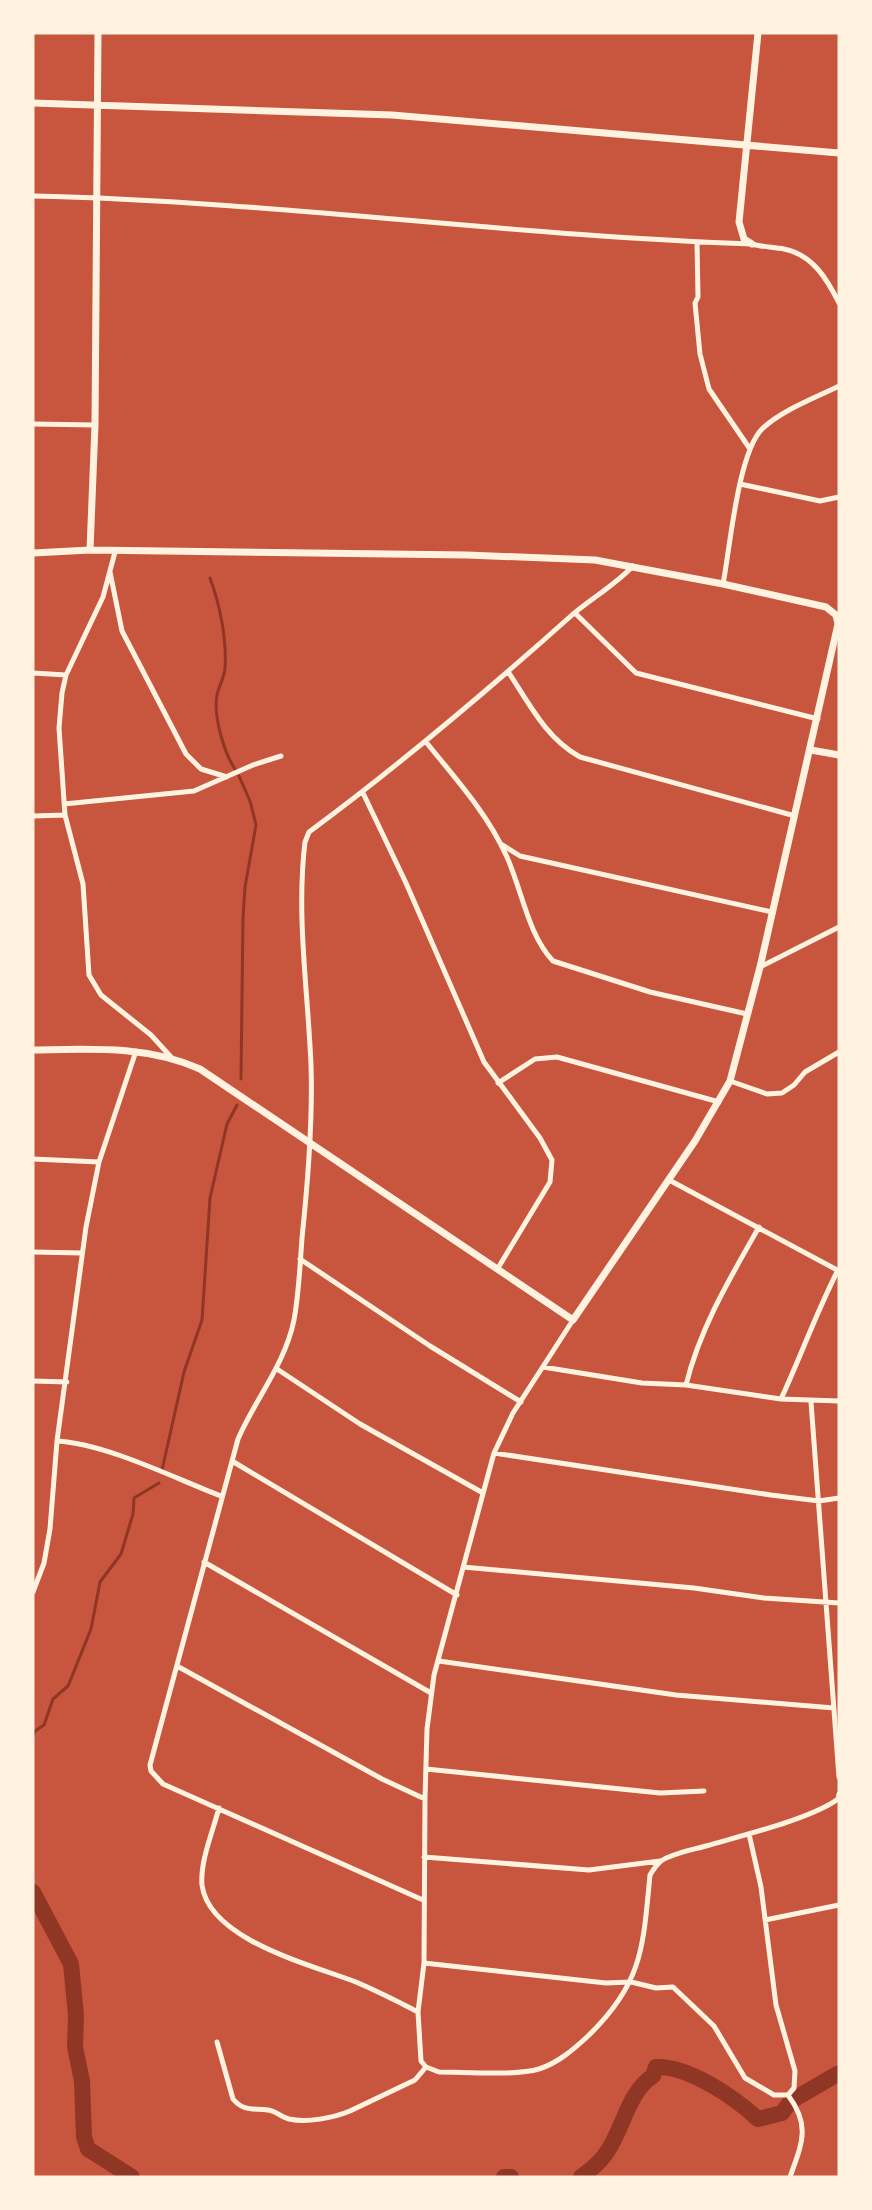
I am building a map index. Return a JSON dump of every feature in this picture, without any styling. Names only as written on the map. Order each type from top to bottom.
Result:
[{"type":"street","points":[[90,550],[98,197],[98,33]]},
{"type":"street","points":[[752,244],[744,239],[739,222],[758,33]]},
{"type":"street","points":[[33,103],[393,115],[839,153]]},
{"type":"street","points":[[33,196],[201,202],[697,242],[752,244],[785,249],[805,258],[822,273],[839,303]]},
{"type":"street","points":[[697,242],[698,297],[695,303],[709,389],[750,449]]},
{"type":"street","points":[[723,584],[740,484],[750,449],[758,433],[771,422],[839,386]]},
{"type":"street","points":[[33,424],[94,425]]},
{"type":"street","points":[[740,484],[820,501],[839,497]]},
{"type":"street","points":[[33,553],[90,550],[595,560],[723,584],[826,607],[838,614],[838,633],[811,750],[760,967],[730,1081],[669,1180],[543,1367],[507,1424],[494,1454],[431,1693],[425,1799],[424,1963],[418,2012],[419,2052],[426,2067],[439,2072],[530,2070],[545,2066],[576,2047],[608,2016],[631,1982],[641,1948],[650,1875],[662,1860]]},
{"type":"street","points":[[115,552],[103,597],[66,675],[62,693],[59,728],[65,815],[83,884],[89,975],[101,995],[150,1035],[171,1058]]},
{"type":"street","points":[[423,1900],[163,1784],[151,1771],[153,1749],[232,1461],[247,1419],[277,1369],[294,1319],[310,1161],[308,1140],[311,1067],[302,917],[305,842],[309,832],[363,793],[426,742],[633,566]]},
{"type":"street","points":[[110,567],[122,631],[174,733],[186,754],[201,769],[227,777]]},
{"type":"street","points":[[575,613],[636,673],[818,719]]},
{"type":"street","points":[[33,673],[66,675]]},
{"type":"street","points":[[509,673],[549,735],[562,747],[580,757],[795,816]]},
{"type":"street","points":[[426,742],[467,793],[500,843],[534,930],[553,961],[650,992],[747,1014]]},
{"type":"street","points":[[811,750],[839,755]]},
{"type":"street","points":[[64,804],[182,794],[208,787],[253,765],[281,756]]},
{"type":"street","points":[[363,793],[406,883],[471,1036],[498,1083],[547,1149],[552,1160],[552,1173],[537,1206],[498,1268]]},
{"type":"street","points":[[33,816],[65,815]]},
{"type":"street","points":[[500,843],[520,856],[772,912]]},
{"type":"street","points":[[760,967],[839,927]]},
{"type":"street","points":[[33,1050],[136,1051],[171,1058],[218,1079],[573,1320]]},
{"type":"street","points":[[33,1592],[44,1563],[50,1529],[57,1441],[67,1382],[82,1253],[99,1162],[136,1051]]},
{"type":"street","points":[[730,1081],[768,1094],[782,1093],[805,1072],[839,1052]]},
{"type":"street","points":[[498,1083],[535,1059],[557,1057],[719,1102]]},
{"type":"street","points":[[33,1159],[99,1162]]},
{"type":"street","points":[[669,1180],[839,1270],[814,1316],[806,1345],[781,1399]]},
{"type":"street","points":[[686,1385],[690,1365],[718,1299],[759,1227]]},
{"type":"street","points":[[33,1252],[82,1253]]},
{"type":"street","points":[[300,1259],[430,1346],[521,1402]]},
{"type":"street","points":[[543,1367],[642,1383],[686,1385],[781,1399],[811,1402],[839,1401]]},
{"type":"street","points":[[277,1369],[360,1424],[483,1493]]},
{"type":"street","points":[[33,1381],[67,1382]]},
{"type":"street","points":[[811,1402],[839,1778]]},
{"type":"street","points":[[57,1441],[74,1442],[111,1454],[221,1496]]},
{"type":"street","points":[[494,1454],[819,1501],[839,1498]]},
{"type":"street","points":[[232,1461],[457,1595]]},
{"type":"street","points":[[204,1562],[431,1693]]},
{"type":"street","points":[[463,1567],[839,1603]]},
{"type":"street","points":[[439,1661],[676,1695],[834,1708]]},
{"type":"street","points":[[177,1666],[382,1779],[425,1799]]},
{"type":"street","points":[[426,1769],[660,1793],[704,1791]]},
{"type":"street","points":[[424,1857],[588,1870],[662,1860],[749,1834],[822,1808],[839,1797]]},
{"type":"street","points":[[219,1808],[203,1874],[205,1895],[216,1914],[239,1933],[272,1950],[387,1995],[418,2012]]},
{"type":"street","points":[[749,1834],[761,1887],[776,2005],[795,2071],[794,2088],[789,2096]]},
{"type":"street","points":[[765,1920],[839,1905]]},
{"type":"street","points":[[424,1963],[606,1983],[631,1982],[656,1988],[678,1989],[714,2026],[745,2078],[774,2095],[789,2096],[801,2111],[802,2140],[790,2177]]},
{"type":"street","points":[[217,2042],[233,2099],[238,2105],[250,2110],[268,2110],[291,2120],[340,2115],[415,2080],[426,2067]]},
{"type":"waterway","points":[[210,578],[220,611],[225,646],[224,676],[216,703],[218,723],[223,744],[235,769]]},
{"type":"waterway","points":[[239,776],[250,801],[256,825],[245,887],[243,918],[241,1079]]},
{"type":"waterway","points":[[162,1470],[184,1372],[202,1320],[210,1198],[227,1124],[237,1105]]},
{"type":"waterway","points":[[33,1736],[35,1731],[44,1725],[53,1699],[68,1686],[91,1629],[100,1582],[121,1554],[133,1514],[134,1498],[159,1483]]},
{"type":"waterway","points":[[33,1892],[71,1964],[76,2015],[75,2047],[82,2081],[84,2137],[88,2149],[132,2177]]},
{"type":"waterway","points":[[581,2177],[607,2152],[633,2099],[645,2082],[653,2076],[656,2067],[682,2072],[710,2084],[737,2101],[758,2119],[782,2113],[791,2101],[839,2073]]},
{"type":"waterway","points":[[504,2177],[511,2177]]}]
